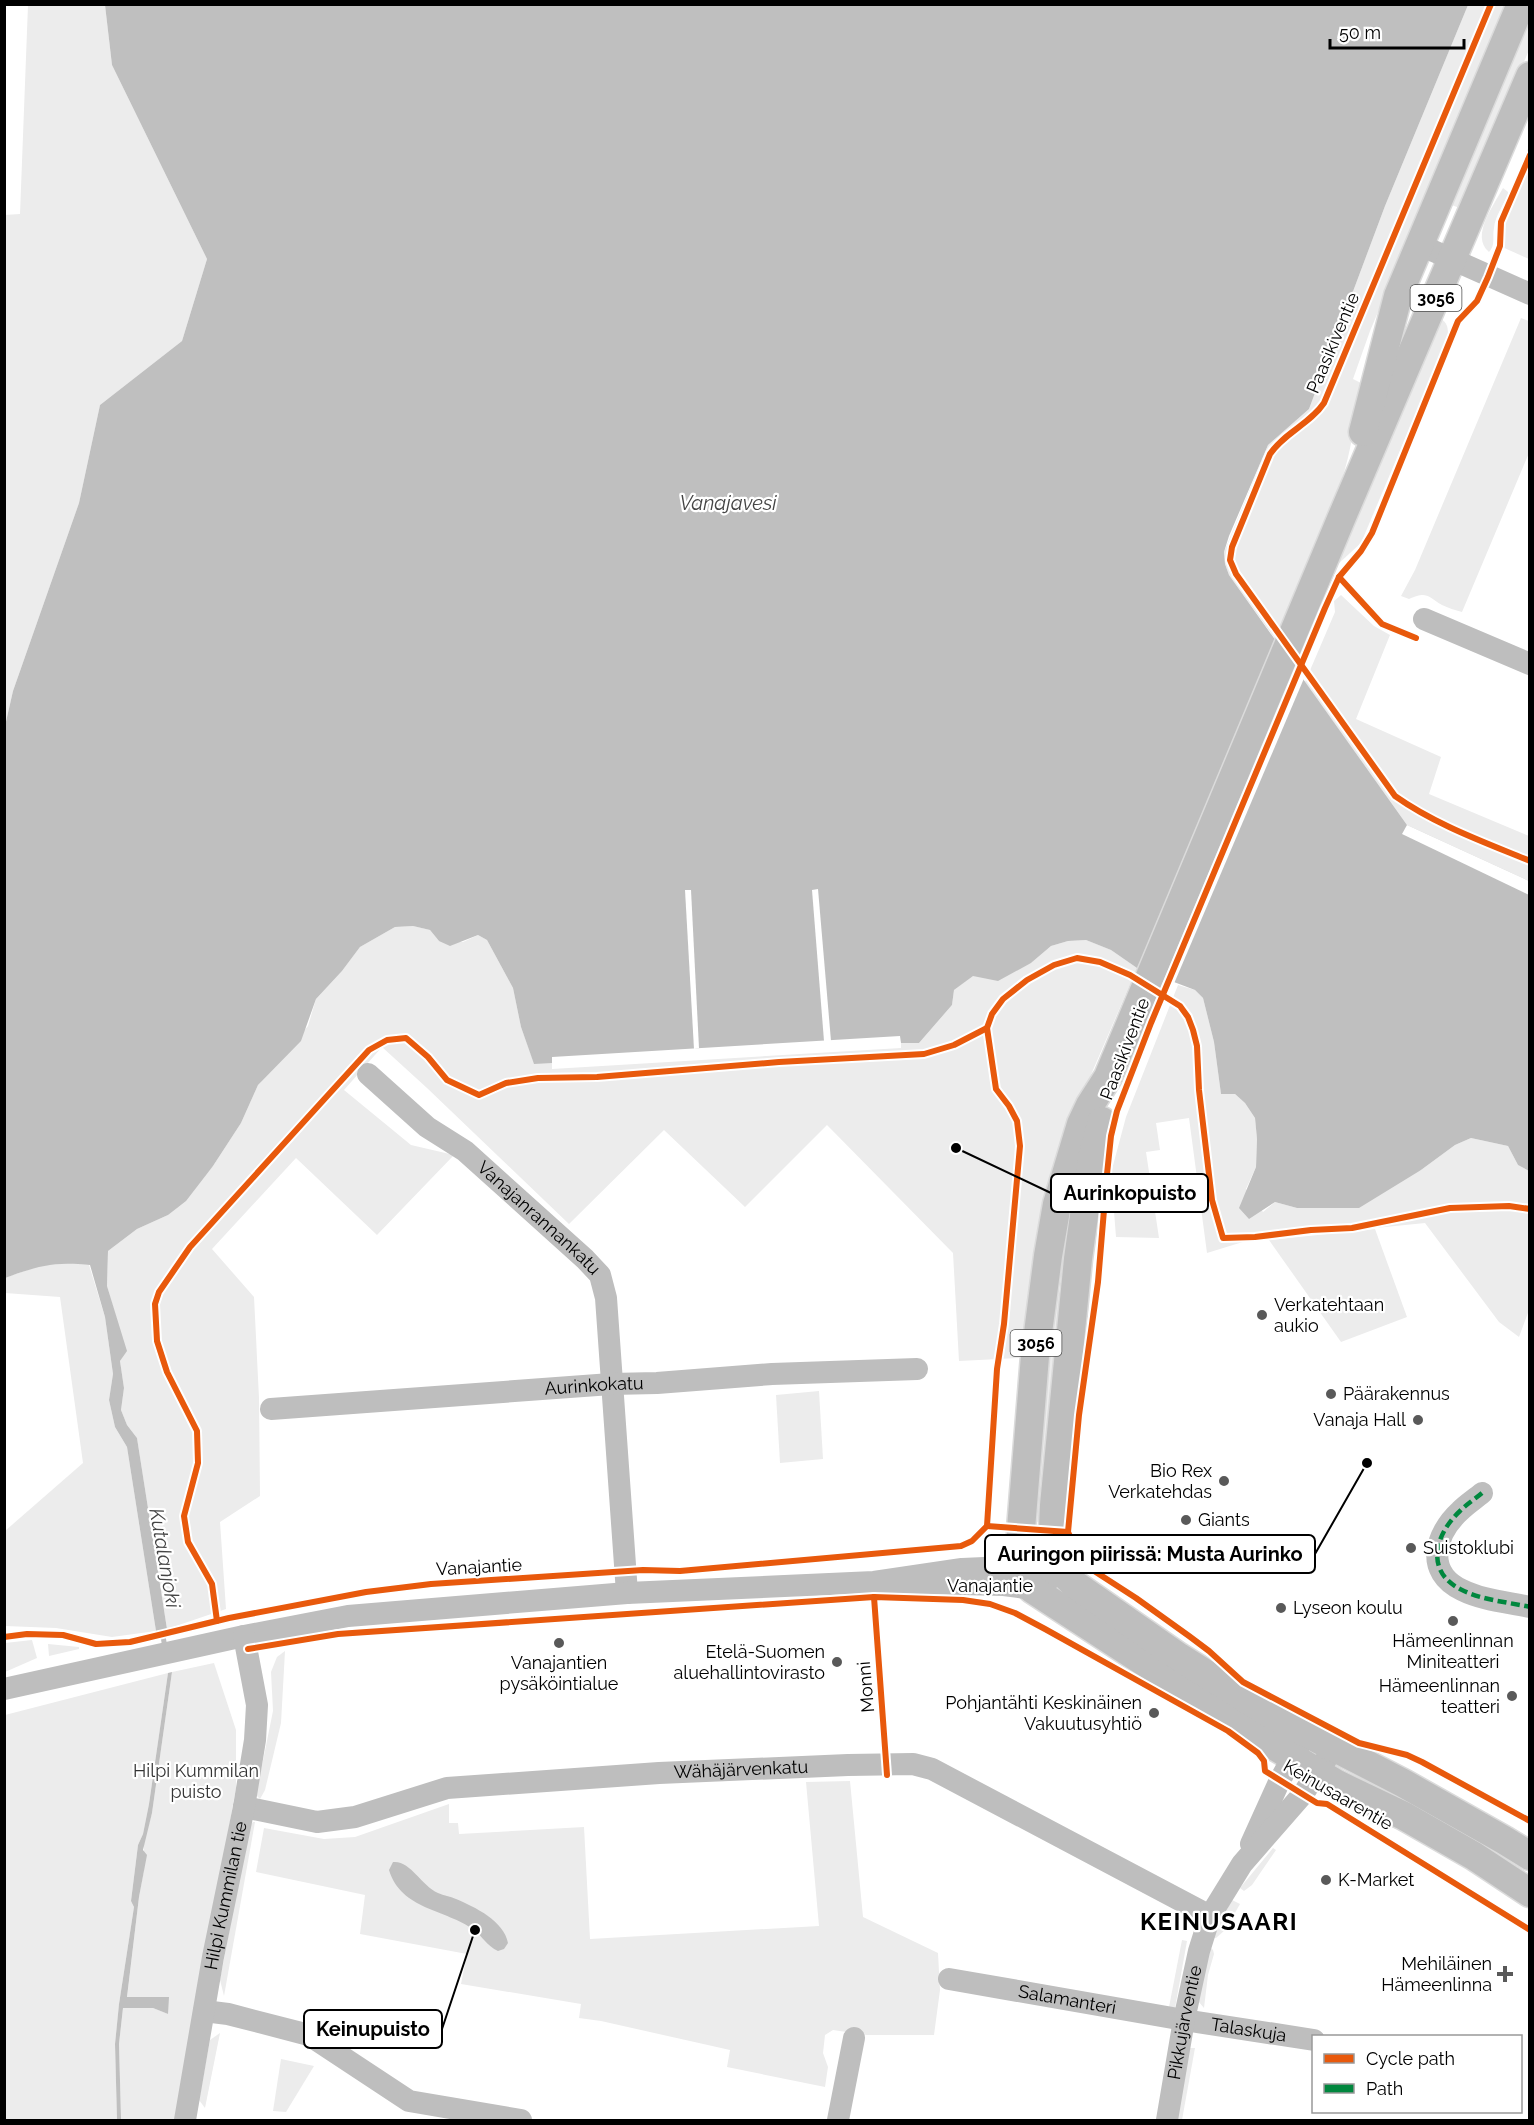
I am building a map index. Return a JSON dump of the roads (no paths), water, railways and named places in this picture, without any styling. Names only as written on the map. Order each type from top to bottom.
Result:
[{"type":"main road","name":"Paasikiventie","points":[[1341,519],[1398,296],[1521,4]]},
{"type":"main road","name":"Paasikiventie","points":[[1027,1577],[1021,1528],[1035,1356],[1057,1204],[1081,1125],[1090,1105],[1108,1077],[1341,519],[1530,76]]},
{"type":"main road","name":"Paasikiventie","points":[[1055,1565],[1052,1554],[1054,1505],[1077,1259],[1092,1158],[1104,1116],[1108,1077]]},
{"type":"main road","name":"Keinusaarentie","points":[[1055,1565],[1074,1584],[1179,1657],[1277,1718],[1300,1745],[1318,1772],[1337,1784],[1404,1816],[1474,1856],[1530,1893]]},
{"type":"main road","name":"Keinusaarentie","points":[[1027,1577],[1256,1735],[1300,1745],[1333,1747],[1471,1821],[1530,1856]]},
{"type":"street","points":[[1420,245],[1530,294]]},
{"type":"street","points":[[1424,619],[1530,664]]},
{"type":"street","name":"Vanajanrannankatu","points":[[368,1074],[427,1127],[465,1151],[600,1275],[606,1298],[610,1384],[627,1593]]},
{"type":"street","name":"Aurinkokatu","points":[[271,1409],[610,1384],[657,1383],[772,1374],[917,1369]]},
{"type":"street","points":[[1482,1493],[1459,1512],[1442,1535],[1437,1560],[1440,1573],[1447,1581],[1463,1590],[1530,1607]]},
{"type":"street","name":"Vanajantie","points":[[4,1689],[244,1636],[348,1616],[627,1593],[874,1582],[962,1569],[1027,1577],[1040,1587],[1052,1577],[1055,1565]]},
{"type":"street","name":"Hilpi Kummilan tie","points":[[185,2121],[213,1957],[244,1807],[255,1740],[257,1705],[244,1636]]},
{"type":"street","name":"Pikkujärventie","points":[[1167,2121],[1184,2020],[1199,1952],[1210,1916],[1242,1864],[1300,1745]]},
{"type":"street","name":"Pikkujärventie","points":[[1242,1864],[1294,1804],[1333,1747]]},
{"type":"street","name":"Wähäjärvenkatu","points":[[244,1807],[317,1822],[337,1821],[447,1788],[659,1773],[913,1764],[932,1769],[1210,1916]]},
{"type":"street","name":"Salamanteri","points":[[949,1979],[1184,2020]]},
{"type":"street","points":[[204,2012],[228,2014],[309,2035],[409,2101],[521,2121]]},
{"type":"street","name":"Talaskuja","points":[[1184,2020],[1312,2040]]},
{"type":"street","points":[[838,2121],[854,2038]]},
{"type":"water","name":"Vanajavesi","points":[[105,5],[1468,5],[1385,206],[1309,409],[1268,445],[1224,552],[1229,575],[1407,825],[1529,881],[1529,1171],[1518,1165],[1508,1146],[1471,1138],[1455,1145],[1421,1170],[1359,1208],[1297,1208],[1275,1202],[1249,1219],[1239,1208],[1256,1167],[1255,1118],[1245,1103],[1235,1094],[1221,1094],[1214,1042],[1203,998],[1195,990],[1137,968],[1111,950],[1086,940],[1068,941],[1051,946],[1031,963],[998,981],[973,976],[954,990],[952,1005],[919,1043],[901,1043],[900,1036],[552,1057],[552,1063],[534,1064],[521,1027],[513,988],[487,940],[478,935],[450,946],[439,941],[430,930],[413,926],[395,927],[360,947],[316,999],[301,1041],[258,1085],[241,1123],[213,1166],[186,1201],[168,1215],[137,1229],[108,1251],[107,1286],[127,1351],[120,1361],[124,1388],[121,1410],[127,1425],[137,1438],[167,1629],[156,1631],[127,1447],[115,1427],[109,1400],[113,1374],[105,1317],[90,1265],[46,1266],[5,1278],[5,726],[13,691],[79,503],[100,405],[182,341],[207,259],[112,65]]},
{"type":"water","points":[[172,1672],[152,1813],[143,1850],[147,1855],[139,1897],[127,1997],[169,1997],[168,2014],[153,2008],[123,2008],[119,2044],[121,2120],[117,2120],[115,2044],[134,1907],[131,1901],[138,1845],[143,1834],[149,1804],[168,1673]]},
{"type":"water","points":[[393,1862],[405,1865],[438,1893],[464,1902],[488,1916],[505,1935],[508,1943],[504,1949],[498,1951],[494,1949],[463,1923],[414,1901],[403,1893],[389,1870]]},
{"type":"waterway","name":"Kutalanjoki","points":[[161,1624],[165,1648]]},
{"type":"place","name":"Aurinkopuisto","points":[[956,1148]]},
{"type":"place","name":"Verkatehtaan aukio","points":[[1262,1315]]},
{"type":"place","name":"Päärakennus","points":[[1331,1394]]},
{"type":"place","name":"Vanaja Hall","points":[[1418,1420]]},
{"type":"place","name":"Auringon piirissä: Musta Aurinko","points":[[1367,1463]]},
{"type":"place","name":"Bio Rex Verkatehdas","points":[[1224,1481]]},
{"type":"place","name":"Giants","points":[[1186,1520]]},
{"type":"place","name":"Suistoklubi","points":[[1411,1548]]},
{"type":"place","name":"Lyseon koulu","points":[[1281,1608]]},
{"type":"place","name":"Hämeenlinnan Miniteatteri","points":[[1453,1621]]},
{"type":"place","name":"Vanajantien pysäköintialue","points":[[559,1643]]},
{"type":"place","name":"Etelä-Suomen aluehallintovirasto","points":[[837,1662]]},
{"type":"place","name":"Hämeenlinnan teatteri","points":[[1512,1696]]},
{"type":"place","name":"Pohjantähti Keskinäinen Vakuutusyhtiö","points":[[1154,1713]]},
{"type":"place","name":"K-Market","points":[[1326,1880]]},
{"type":"place","name":"Keinupuisto","points":[[475,1930]]},
{"type":"place","name":"Mehiläinen Hämeenlinna","points":[[1505,1974]]},
{"type":"district","name":"KEINUSAARI","points":[[1219,1922]]},
{"type":"park label","name":"Hilpi Kummilan puisto","points":[[196,1781]]}]
